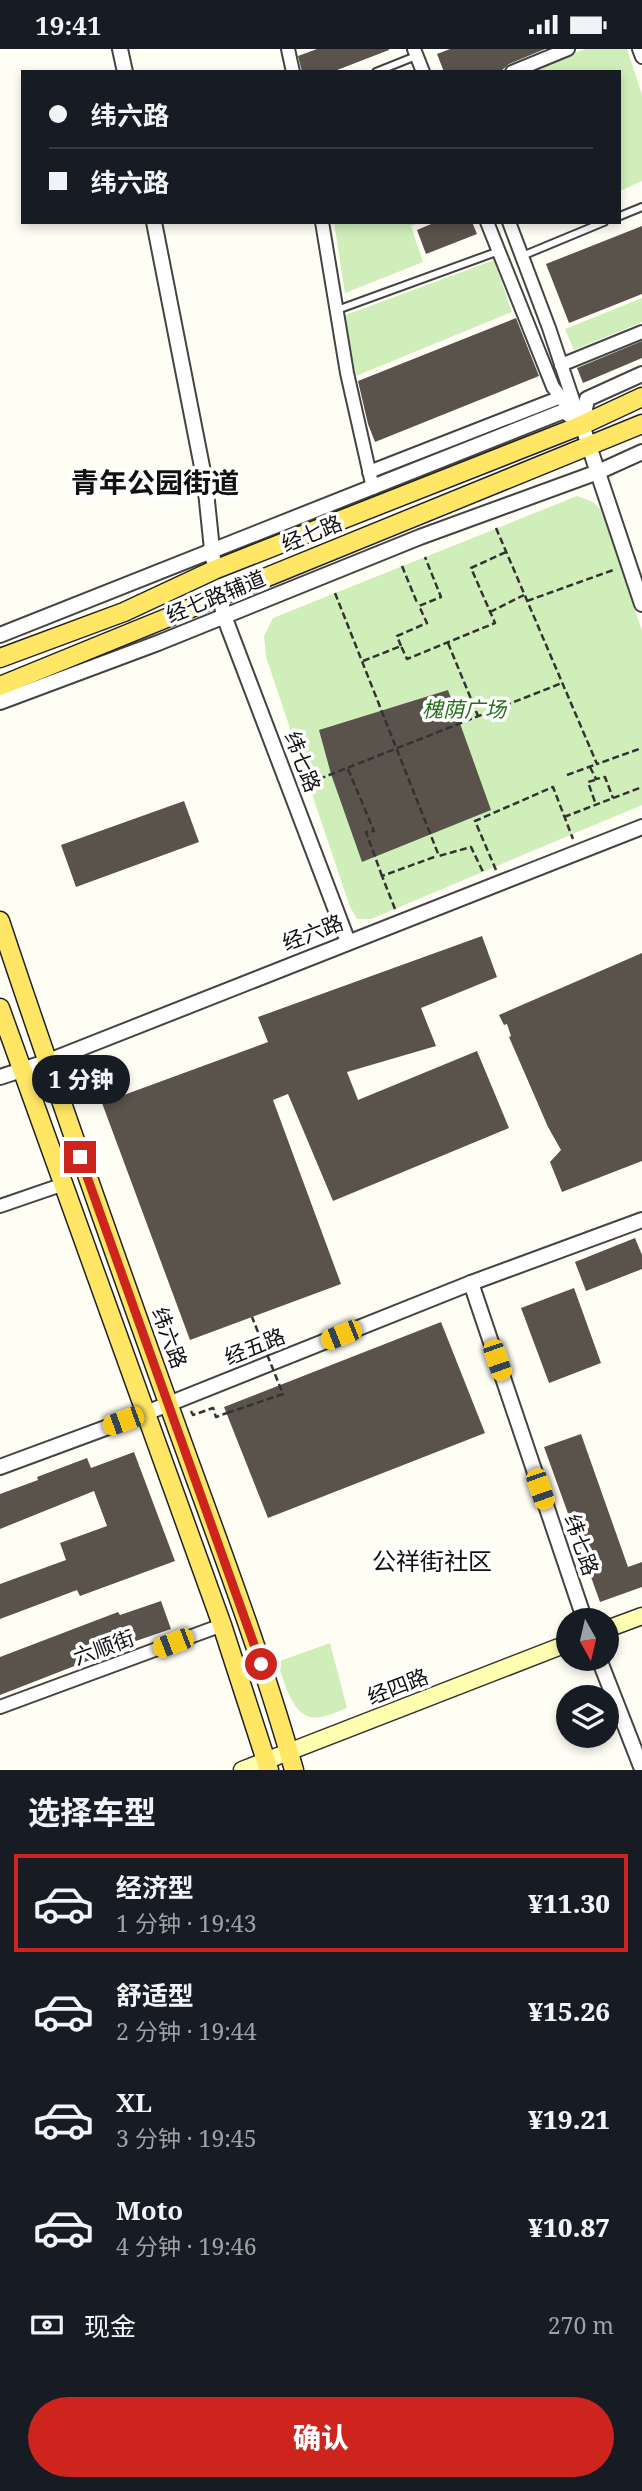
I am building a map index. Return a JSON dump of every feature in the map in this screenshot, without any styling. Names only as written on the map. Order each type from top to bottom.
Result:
[{"type":"main road","name":"经七路","points":[[0,658],[124,612],[213,561],[582,425],[642,397]]},
{"type":"main road","name":"经七路","points":[[0,686],[642,424]]},
{"type":"main road","name":"纬六路","points":[[0,921],[46,1062],[239,1599],[294,1770]]},
{"type":"main road","points":[[0,1008],[222,1625],[267,1765]]},
{"type":"main road","points":[[620,1624],[642,1616]]},
{"type":"main road","name":"经四路","points":[[242,1770],[267,1765],[289,1752],[556,1648]]},
{"type":"street","points":[[120,49],[125,70]]},
{"type":"street","points":[[288,49],[293,70]]},
{"type":"street","points":[[517,70],[568,49]]},
{"type":"street","points":[[639,49],[642,57]]},
{"type":"street","points":[[415,53],[422,70]]},
{"type":"street","points":[[154,224],[205,482],[213,561]]},
{"type":"street","points":[[322,224],[346,373],[373,488]]},
{"type":"street","points":[[488,224],[553,387],[582,425]]},
{"type":"street","points":[[510,224],[589,445],[642,604]]},
{"type":"street","points":[[561,365],[642,333]]},
{"type":"street","points":[[582,425],[587,399],[642,374]]},
{"type":"street","points":[[369,472],[561,397]]},
{"type":"street","points":[[0,635],[213,561],[373,488],[564,411],[582,425]]},
{"type":"street","name":"经七路辅道","points":[[0,702],[158,643],[420,537],[598,472],[642,452]]},
{"type":"street","name":"纬七路","points":[[220,596],[224,616],[348,942]]},
{"type":"street","name":"经六路","points":[[0,1077],[46,1062],[642,827]]},
{"type":"street","points":[[0,1206],[64,1184]]},
{"type":"street","name":"经五路","points":[[0,1467],[169,1404],[471,1277],[642,1220]]},
{"type":"street","name":"纬七路","points":[[471,1277],[581,1608]]},
{"type":"street","name":"六顺街","points":[[0,1707],[222,1625]]},
{"type":"street","points":[[604,1671],[642,1769]]},
{"type":"lane","points":[[380,70],[415,53]]},
{"type":"lane","points":[[621,216],[642,207]]},
{"type":"lane","points":[[522,256],[599,224]]},
{"type":"lane","points":[[336,310],[499,251]]},
{"type":"path","points":[[496,528],[597,765]]},
{"type":"path","points":[[402,566],[427,623],[397,635],[407,659],[495,623],[471,568],[506,552]]},
{"type":"path","points":[[419,606],[441,597],[425,557]]},
{"type":"path","points":[[527,601],[629,564]]},
{"type":"path","points":[[335,593],[439,856]]},
{"type":"path","points":[[490,612],[524,595]]},
{"type":"path","points":[[448,643],[478,716]]},
{"type":"path","points":[[362,661],[401,646]]},
{"type":"path","points":[[309,783],[562,683]]},
{"type":"path","points":[[567,775],[642,748]]},
{"type":"path","points":[[590,767],[596,779]]},
{"type":"path","points":[[348,768],[374,831],[366,832],[401,922]]},
{"type":"path","points":[[596,805],[588,782],[605,777],[613,798]]},
{"type":"path","points":[[495,885],[475,821],[553,787],[578,852]]},
{"type":"path","points":[[564,817],[642,787]]},
{"type":"path","points":[[382,876],[471,847],[495,885]]},
{"type":"path","points":[[213,1408],[216,1417],[283,1394],[252,1317]]},
{"type":"green space","points":[[585,49],[627,49],[642,95],[642,181],[621,191],[621,70],[530,70]]},
{"type":"green space","points":[[334,224],[416,224],[411,226],[423,262],[345,293]]},
{"type":"green space","points":[[494,260],[512,312],[356,376],[343,316]]},
{"type":"green space","points":[[642,298],[642,322],[574,350],[565,329]]},
{"type":"green space","name":"槐荫广场","points":[[577,496],[593,502],[602,511],[642,631],[642,805],[371,919],[357,919],[350,907],[266,657],[264,636],[273,618]]},
{"type":"green space","points":[[330,1643],[347,1708],[321,1717],[311,1717],[303,1714],[291,1699],[277,1662]]},
{"type":"building","points":[[317,49],[389,49],[337,70],[302,70],[298,56]]},
{"type":"building","points":[[450,49],[545,49],[509,64],[502,70],[443,70],[437,54]]},
{"type":"building","points":[[431,224],[473,224],[477,234],[426,254],[417,230]]},
{"type":"building","points":[[642,226],[642,294],[569,323],[546,264]]},
{"type":"building","points":[[516,318],[539,376],[375,442],[358,381]]},
{"type":"building","points":[[642,341],[642,358],[583,383],[577,368]]},
{"type":"building","points":[[448,690],[491,810],[362,862],[331,774],[319,730]]},
{"type":"building","points":[[184,801],[199,842],[76,887],[61,845]]},
{"type":"building","points":[[482,936],[497,977],[421,1008],[436,1046],[347,1072],[358,1100],[477,1051],[509,1128],[333,1201],[288,1094],[273,1100],[341,1284],[190,1340],[102,1103],[268,1042],[258,1017]]},
{"type":"building","points":[[642,953],[642,1161],[562,1192],[550,1162],[561,1150],[548,1127],[509,1037],[511,1036],[507,1024],[504,1025],[499,1015]]},
{"type":"building","points":[[635,1238],[642,1255],[642,1269],[586,1291],[575,1262]]},
{"type":"building","points":[[574,1288],[601,1363],[549,1383],[521,1308]]},
{"type":"building","points":[[441,1322],[485,1433],[268,1518],[224,1407]]},
{"type":"building","points":[[581,1434],[628,1567],[642,1562],[642,1587],[600,1602],[544,1447]]},
{"type":"building","points":[[134,1452],[175,1561],[80,1596],[77,1590],[0,1619],[0,1584],[66,1560],[60,1543],[107,1526],[94,1491],[0,1529],[0,1494],[87,1458],[91,1468]]},
{"type":"building","points":[[161,1601],[171,1629],[0,1695],[0,1657],[118,1612],[120,1615]]},
{"type":"district","name":"青年公园街道","points":[[155,483]]},
{"type":"district","name":"公祥街社区","points":[[432,1562]]},
{"type":"route","points":[[80,1157],[261,1664]]}]
